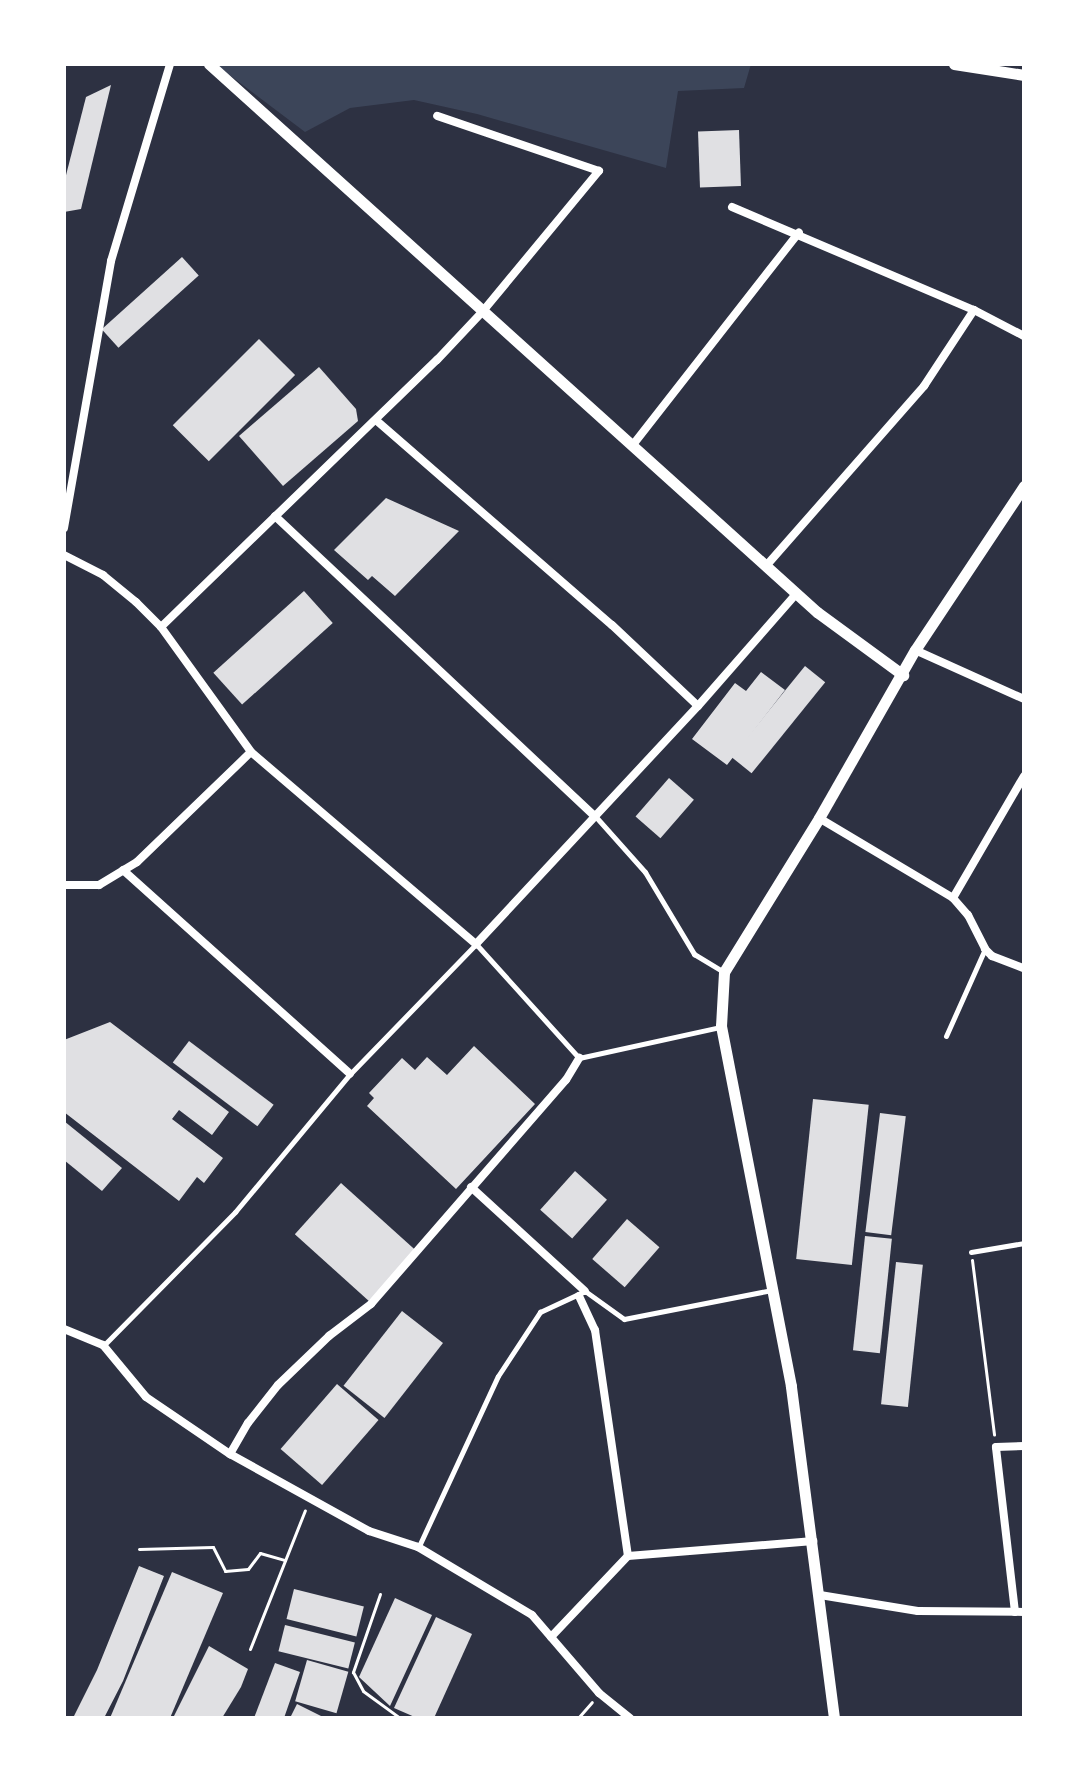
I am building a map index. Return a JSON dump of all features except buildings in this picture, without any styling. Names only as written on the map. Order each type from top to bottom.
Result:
[{"type":"street","points":[[64,528],[111,261],[170,64]]},
{"type":"street","points":[[209,64],[796,594],[903,675]]},
{"type":"street","points":[[954,64],[1024,75]]},
{"type":"street","points":[[161,627],[377,421],[483,311],[599,171],[437,116]]},
{"type":"street","points":[[732,207],[799,232],[974,310],[1024,336]]},
{"type":"street","points":[[632,446],[799,232]]},
{"type":"street","points":[[766,566],[924,386],[974,310]]},
{"type":"street","points":[[377,421],[612,625],[698,706]]},
{"type":"street","points":[[834,1718],[791,1386],[721,1026],[724,972],[819,818],[915,650],[1024,486]]},
{"type":"street","points":[[275,516],[595,816]]},
{"type":"street","points":[[64,555],[103,575],[161,627],[251,752],[476,944],[698,706],[796,594]]},
{"type":"street","points":[[915,650],[1024,699]]},
{"type":"street","points":[[64,885],[99,885],[137,862],[251,752]]},
{"type":"street","points":[[953,898],[1024,776]]},
{"type":"street","points":[[819,818],[953,898],[968,915],[985,949],[992,956],[1024,968]]},
{"type":"street","points":[[123,870],[350,1074]]},
{"type":"street","points":[[230,1454],[248,1423],[278,1385],[329,1336],[371,1304],[566,1080],[579,1058]]},
{"type":"street","points":[[471,1187],[582,1293],[595,1330],[628,1556]]},
{"type":"street","points":[[64,1329],[103,1345],[146,1397],[230,1454],[369,1531],[418,1547],[532,1615],[599,1693],[630,1718]]},
{"type":"street","points":[[820,1595],[918,1611],[1019,1612],[996,1447],[1024,1446]]},
{"type":"street","points":[[551,1637],[628,1556],[813,1541]]},
{"type":"lane","points":[[595,816],[645,872],[694,954],[724,972]]},
{"type":"lane","points":[[103,1345],[235,1212],[350,1074],[476,944],[579,1058],[721,1026]]},
{"type":"lane","points":[[946,1036],[985,949]]},
{"type":"lane","points":[[971,1252],[1024,1243]]},
{"type":"lane","points":[[418,1547],[498,1376],[540,1312],[558,1301],[582,1293],[624,1319],[773,1290]]},
{"type":"path","points":[[971,1252],[996,1447]]},
{"type":"path","points":[[250,1649],[309,1499]]},
{"type":"path","points":[[139,1549],[213,1547],[225,1571],[248,1569],[260,1553],[285,1560]]},
{"type":"path","points":[[380,1594],[353,1672],[363,1691],[400,1718]]},
{"type":"path","points":[[578,1718],[599,1693]]},
{"type":"shaded area","points":[[215,64],[751,64],[744,88],[678,91],[666,168],[477,114],[414,100],[350,108],[305,132]]}]
